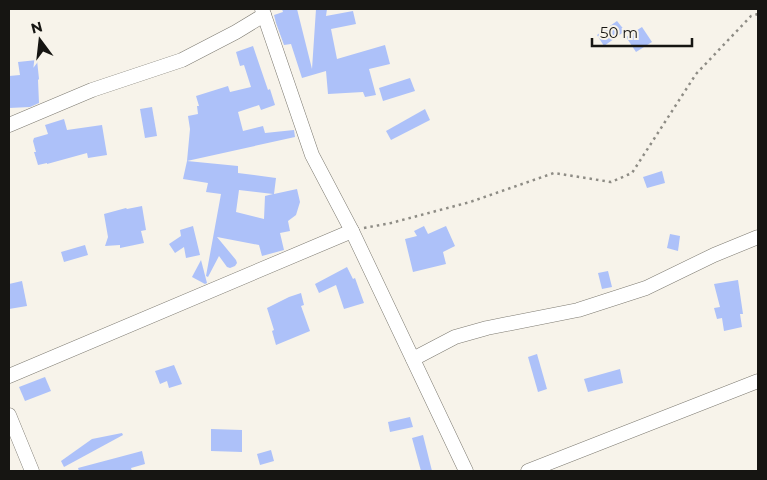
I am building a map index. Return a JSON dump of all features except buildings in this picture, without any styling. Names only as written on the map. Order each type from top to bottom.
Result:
[{"type":"street","points":[[9,125],[92,90],[182,60],[236,32],[263,12],[312,155],[352,230],[466,471]]},
{"type":"street","points":[[9,376],[352,230]]},
{"type":"street","points":[[413,358],[455,337],[487,328],[578,310],[646,288],[714,255],[758,237]]},
{"type":"street","points":[[528,471],[758,380]]},
{"type":"street","points":[[9,415],[32,471]]},
{"type":"path","points":[[352,230],[391,224],[470,202],[554,173],[611,182],[632,173],[696,74],[751,16],[758,14]]}]
